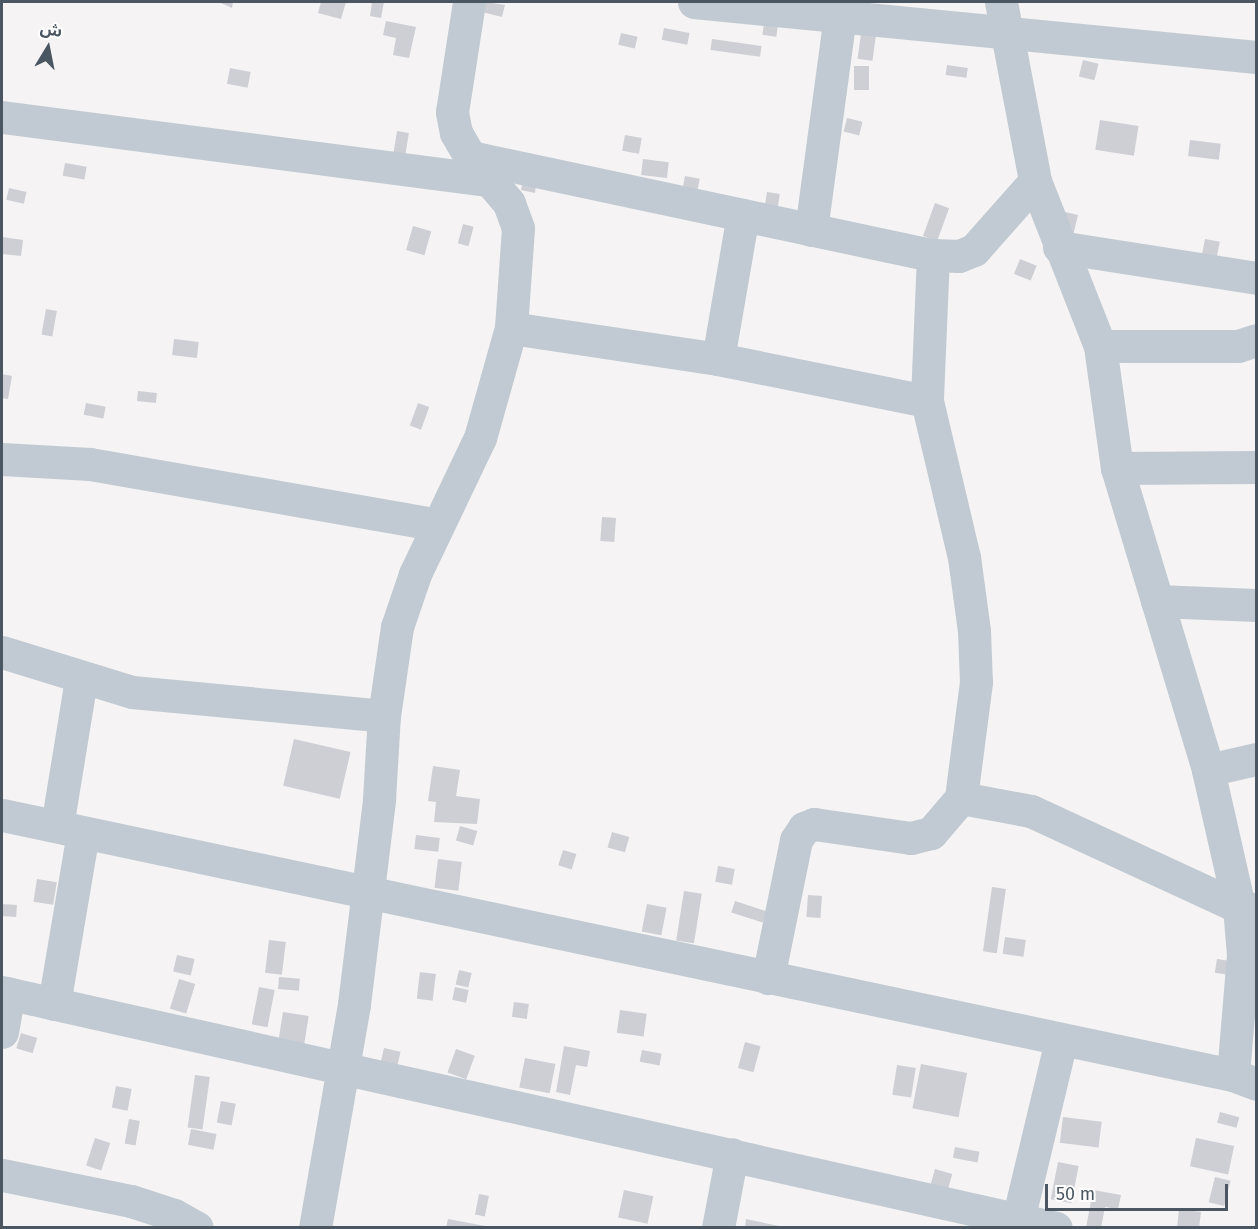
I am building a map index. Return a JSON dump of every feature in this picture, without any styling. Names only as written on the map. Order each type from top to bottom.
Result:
[{"type":"street","points":[[315,1227],[344,1069],[380,799],[384,716],[397,627],[438,525],[480,438],[511,328],[518,228],[509,203],[470,158],[456,133],[452,112],[469,2]]},
{"type":"street","points":[[694,2],[952,25],[1008,35],[1257,57]]},
{"type":"street","points":[[2,815],[368,890],[1245,1080],[1243,955],[1248,908],[1117,468],[1100,346],[1059,247],[1035,181],[1001,2]]},
{"type":"street","points":[[811,230],[840,16]]},
{"type":"street","points":[[2,117],[492,181]]},
{"type":"street","points":[[470,158],[933,255],[959,256],[974,250],[1035,181]]},
{"type":"street","points":[[718,360],[743,215]]},
{"type":"street","points":[[1059,247],[1257,278]]},
{"type":"street","points":[[768,978],[796,840],[804,828],[814,824],[911,838],[931,833],[961,798],[976,682],[974,631],[964,557],[927,401],[933,255]]},
{"type":"street","points":[[511,328],[718,360],[927,401]]},
{"type":"street","points":[[1100,346],[1238,345],[1257,340]]},
{"type":"street","points":[[2,459],[90,464],[438,525]]},
{"type":"street","points":[[1117,468],[1257,467]]},
{"type":"street","points":[[1157,601],[1257,605]]},
{"type":"street","points":[[2,652],[81,679],[132,692],[384,716]]},
{"type":"street","points":[[54,1004],[81,679]]},
{"type":"street","points":[[1208,770],[1257,759]]},
{"type":"street","points":[[961,798],[1050,818],[1248,908]]},
{"type":"street","points":[[2,1032],[5,993],[732,1154],[1017,1223],[1056,1227]]},
{"type":"street","points":[[1017,1223],[1061,1040]]},
{"type":"street","points":[[718,1227],[732,1154]]},
{"type":"street","points":[[2,1175],[130,1201],[174,1215],[196,1227]]},
{"type":"building","points":[[219,2],[233,2],[232,8]]},
{"type":"building","points":[[321,2],[346,2],[341,19],[318,13]]},
{"type":"building","points":[[372,2],[384,2],[381,18],[370,16]]},
{"type":"building","points":[[486,2],[505,5],[502,17],[482,12]]},
{"type":"building","points":[[767,2],[781,4],[776,37],[762,35]]},
{"type":"building","points":[[386,21],[416,27],[409,58],[393,55],[396,38],[383,35]]},
{"type":"building","points":[[862,27],[877,29],[872,61],[858,59]]},
{"type":"building","points":[[664,28],[690,33],[687,45],[662,40]]},
{"type":"building","points":[[621,33],[638,37],[635,49],[618,45]]},
{"type":"building","points":[[712,39],[762,46],[760,57],[710,50]]},
{"type":"building","points":[[1083,60],[1099,64],[1094,80],[1079,76]]},
{"type":"building","points":[[947,65],[968,68],[966,78],[946,75]]},
{"type":"building","points":[[854,66],[869,66],[869,90],[854,90]]},
{"type":"building","points":[[230,68],[251,72],[248,88],[227,84]]},
{"type":"building","points":[[847,118],[863,122],[859,135],[844,132]]},
{"type":"building","points":[[1100,120],[1139,126],[1134,156],[1095,150]]},
{"type":"building","points":[[397,131],[409,133],[405,155],[394,153]]},
{"type":"building","points":[[625,135],[642,138],[639,154],[622,151]]},
{"type":"building","points":[[1190,140],[1221,144],[1219,160],[1188,156]]},
{"type":"building","points":[[643,159],[669,162],[667,178],[641,175]]},
{"type":"building","points":[[65,163],[87,167],[84,180],[63,176]]},
{"type":"building","points":[[524,176],[537,177],[535,193],[521,190]]},
{"type":"building","points":[[685,176],[700,179],[697,195],[682,192]]},
{"type":"building","points":[[9,188],[27,192],[24,204],[6,200]]},
{"type":"building","points":[[767,192],[780,194],[773,235],[761,232]]},
{"type":"building","points":[[935,203],[949,208],[937,241],[923,236]]},
{"type":"building","points":[[1061,211],[1078,215],[1070,248]]},
{"type":"building","points":[[463,224],[474,227],[468,246],[458,243]]},
{"type":"building","points":[[413,226],[431,231],[424,255],[406,250]]},
{"type":"building","points":[[2,237],[23,240],[21,256],[2,254]]},
{"type":"building","points":[[1205,239],[1220,242],[1214,270],[1199,267]]},
{"type":"building","points":[[1020,259],[1037,266],[1031,281],[1014,274]]},
{"type":"building","points":[[46,309],[57,311],[52,337],[41,335]]},
{"type":"building","points":[[174,339],[199,342],[197,358],[172,355]]},
{"type":"building","points":[[2,374],[12,376],[8,399],[2,398]]},
{"type":"building","points":[[138,391],[157,393],[156,403],[137,401]]},
{"type":"building","points":[[86,403],[106,407],[103,419],[84,415]]},
{"type":"building","points":[[418,403],[429,407],[421,430],[410,426]]},
{"type":"building","points":[[602,517],[616,518],[614,542],[600,541]]},
{"type":"building","points":[[294,739],[351,752],[340,799],[283,786]]},
{"type":"building","points":[[433,766],[460,770],[456,796],[480,799],[477,824],[434,822],[436,802],[428,801]]},
{"type":"building","points":[[460,826],[477,831],[473,845],[456,840]]},
{"type":"building","points":[[612,832],[629,837],[625,852],[608,847]]},
{"type":"building","points":[[416,835],[440,838],[438,852],[414,849]]},
{"type":"building","points":[[563,850],[576,854],[572,869],[558,865]]},
{"type":"building","points":[[438,859],[462,862],[458,891],[434,888]]},
{"type":"building","points":[[718,866],[735,869],[732,885],[715,882]]},
{"type":"building","points":[[37,879],[57,882],[53,905],[33,902]]},
{"type":"building","points":[[992,887],[1006,889],[997,953],[983,951]]},
{"type":"building","points":[[684,891],[702,894],[694,943],[676,940]]},
{"type":"building","points":[[808,895],[822,896],[820,918],[806,917]]},
{"type":"building","points":[[735,901],[766,911],[763,923],[731,912]]},
{"type":"building","points":[[2,904],[17,905],[16,917],[2,916]]},
{"type":"building","points":[[647,904],[667,908],[661,935],[642,931]]},
{"type":"building","points":[[1005,937],[1026,940],[1023,957],[1003,954]]},
{"type":"building","points":[[269,940],[286,942],[282,975],[265,973]]},
{"type":"building","points":[[177,955],[195,959],[191,976],[173,972]]},
{"type":"building","points":[[1217,959],[1230,961],[1228,975],[1215,973]]},
{"type":"building","points":[[459,970],[472,973],[468,988],[456,985]]},
{"type":"building","points":[[420,972],[436,974],[433,1001],[417,999]]},
{"type":"building","points":[[279,977],[300,979],[299,991],[278,989]]},
{"type":"building","points":[[179,979],[195,984],[186,1014],[170,1009]]},
{"type":"building","points":[[259,987],[275,990],[267,1027],[252,1024]]},
{"type":"building","points":[[455,987],[469,990],[466,1003],[452,1000]]},
{"type":"building","points":[[514,1002],[529,1004],[527,1019],[512,1017]]},
{"type":"building","points":[[620,1010],[647,1014],[644,1037],[617,1033]]},
{"type":"building","points":[[283,1012],[309,1016],[302,1058],[276,1053]]},
{"type":"building","points":[[21,1033],[37,1038],[33,1053],[16,1048]]},
{"type":"building","points":[[745,1042],[760,1046],[753,1072],[738,1068]]},
{"type":"building","points":[[564,1046],[590,1051],[587,1067],[576,1065],[570,1095],[556,1092]]},
{"type":"building","points":[[384,1048],[401,1052],[394,1082],[377,1078]]},
{"type":"building","points":[[456,1049],[475,1056],[466,1079],[447,1072]]},
{"type":"building","points":[[642,1050],[662,1054],[659,1066],[640,1062]]},
{"type":"building","points":[[525,1058],[555,1064],[550,1093],[519,1087]]},
{"type":"building","points":[[921,1064],[967,1073],[959,1117],[912,1108]]},
{"type":"building","points":[[897,1065],[916,1068],[911,1098],[892,1095]]},
{"type":"building","points":[[195,1075],[210,1077],[202,1130],[188,1127]]},
{"type":"building","points":[[116,1086],[132,1089],[128,1111],[112,1108]]},
{"type":"building","points":[[221,1101],[236,1104],[232,1125],[217,1123]]},
{"type":"building","points":[[1220,1112],[1239,1117],[1236,1128],[1217,1123]]},
{"type":"building","points":[[1063,1117],[1102,1122],[1099,1148],[1060,1143]]},
{"type":"building","points":[[129,1119],[140,1121],[135,1146],[125,1144]]},
{"type":"building","points":[[191,1129],[217,1134],[213,1150],[188,1145]]},
{"type":"building","points":[[95,1138],[110,1143],[101,1171],[86,1166]]},
{"type":"building","points":[[1196,1138],[1234,1146],[1228,1174],[1190,1166]]},
{"type":"building","points":[[955,1147],[980,1152],[977,1163],[953,1158]]},
{"type":"building","points":[[1058,1162],[1079,1166],[1071,1203],[1051,1199]]},
{"type":"building","points":[[935,1169],[952,1174],[947,1193],[929,1188]]},
{"type":"building","points":[[1215,1177],[1231,1181],[1224,1206],[1209,1202]]},
{"type":"building","points":[[624,1190],[653,1196],[648,1224],[618,1217]]},
{"type":"building","points":[[1093,1190],[1121,1195],[1118,1209],[1105,1207],[1101,1228],[1086,1228]]},
{"type":"building","points":[[479,1194],[489,1196],[485,1217],[475,1215]]},
{"type":"building","points":[[1179,1209],[1201,1212],[1199,1228],[1177,1228]]},
{"type":"building","points":[[448,1219],[485,1226],[485,1228],[446,1228]]},
{"type":"building","points":[[746,1219],[779,1226],[779,1228],[745,1228]]}]
